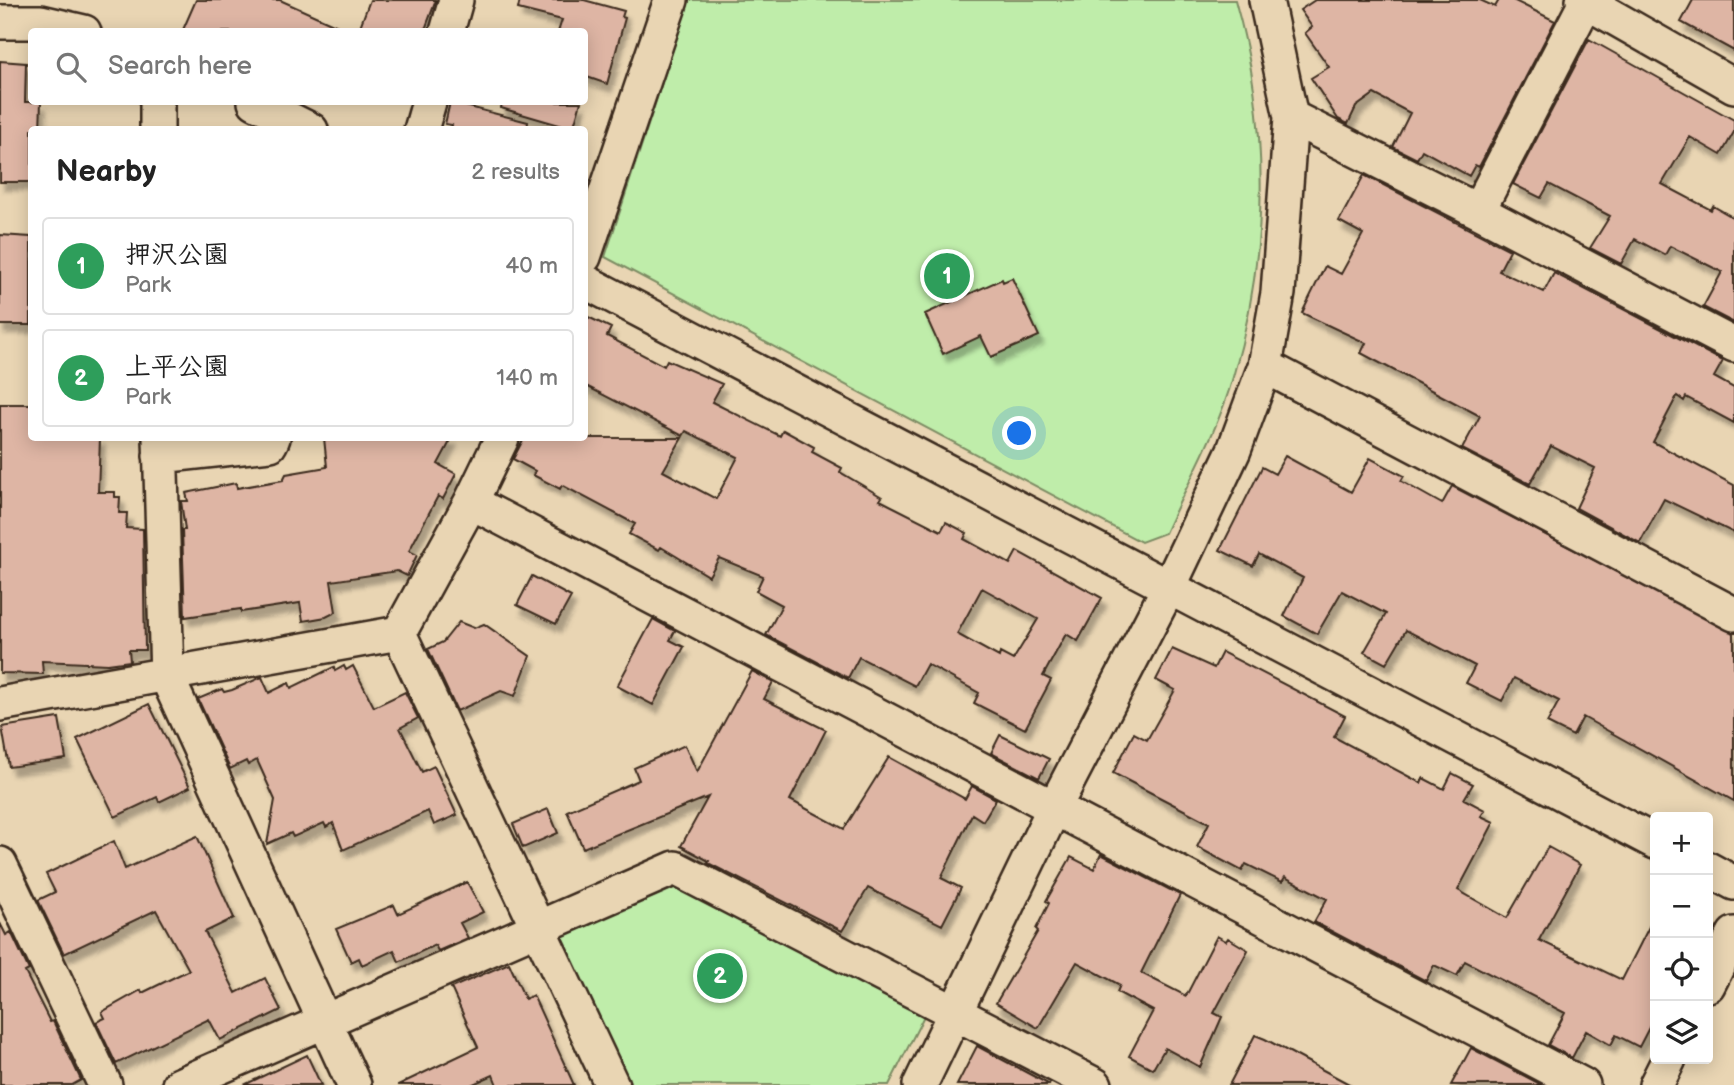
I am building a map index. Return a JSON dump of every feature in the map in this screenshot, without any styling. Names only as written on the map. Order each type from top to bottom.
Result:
[{"type":"street","points":[[448,28],[456,0]]},
{"type":"street","points":[[588,245],[671,0]]},
{"type":"street","points":[[920,1085],[1054,808],[1169,587],[1234,450],[1265,366],[1278,293],[1292,117],[1266,0]]},
{"type":"street","points":[[1478,211],[1586,1],[1734,86]]},
{"type":"street","points":[[0,22],[41,22],[67,28]]},
{"type":"street","points":[[157,105],[157,126]]},
{"type":"street","points":[[261,105],[303,126]]},
{"type":"street","points":[[422,126],[428,105]]},
{"type":"street","points":[[1292,117],[1734,345]]},
{"type":"street","points":[[588,283],[1650,839]]},
{"type":"street","points":[[1265,366],[1734,614]]},
{"type":"street","points":[[272,441],[270,444],[160,447],[167,677],[354,1085]]},
{"type":"street","points":[[399,633],[471,502],[501,441]]},
{"type":"street","points":[[471,502],[1583,1085]]},
{"type":"street","points":[[0,704],[167,677],[399,633]]},
{"type":"street","points":[[399,633],[536,929],[612,1085]]},
{"type":"street","points":[[0,864],[105,1085]]},
{"type":"street","points":[[179,1085],[675,868],[1095,1085]]},
{"type":"street","points":[[1713,872],[1734,883]]},
{"type":"street","points":[[1713,975],[1734,934]]},
{"type":"street","points":[[1656,1085],[1666,1064]]},
{"type":"green space","points":[[689,0],[1235,0],[1255,93],[1259,141],[1259,236],[1253,284],[1245,331],[1227,397],[1165,533],[1141,542],[605,257]]},
{"type":"green space","points":[[677,882],[927,1010],[889,1085],[629,1085],[560,941],[565,931]]},
{"type":"building","points":[[196,0],[280,0],[342,28],[184,28]]},
{"type":"building","points":[[370,0],[436,0],[426,28],[360,28]]},
{"type":"building","points":[[520,0],[584,0],[624,11],[622,17],[625,18],[607,84],[588,77],[588,28],[559,28],[562,20],[518,9]]},
{"type":"building","points":[[1315,0],[1480,0],[1495,7],[1499,0],[1513,0],[1555,21],[1479,167],[1475,165],[1469,176],[1422,150],[1417,159],[1393,147],[1410,113],[1374,94],[1356,107],[1348,124],[1338,119],[1311,78],[1329,67],[1305,33],[1312,27],[1300,10]]},
{"type":"building","points":[[1693,0],[1734,0],[1734,51],[1681,22]]},
{"type":"building","points":[[1589,39],[1734,120],[1734,132],[1721,155],[1690,137],[1662,184],[1711,210],[1713,206],[1734,218],[1734,323],[1703,307],[1722,272],[1670,246],[1665,255],[1635,239],[1621,264],[1590,248],[1610,216],[1549,184],[1541,198],[1513,184]]},
{"type":"building","points":[[0,61],[26,63],[25,102],[28,102],[28,105],[41,105],[40,126],[28,126],[28,182],[0,182]]},
{"type":"building","points":[[449,105],[462,105],[528,122],[528,126],[445,124]]},
{"type":"building","points":[[502,105],[580,105],[574,126],[563,126],[501,108]]},
{"type":"building","points":[[1364,175],[1510,250],[1499,271],[1544,292],[1554,273],[1723,361],[1714,377],[1734,388],[1734,423],[1686,397],[1684,401],[1677,396],[1653,442],[1734,485],[1734,533],[1664,499],[1640,543],[1576,508],[1595,468],[1551,446],[1530,484],[1462,449],[1480,416],[1361,353],[1366,343],[1302,313],[1325,266],[1341,274],[1363,234],[1339,221]]},
{"type":"building","points":[[0,235],[28,237],[28,325],[0,325]]},
{"type":"building","points":[[1012,278],[1039,336],[991,357],[981,336],[943,354],[925,314],[1002,279],[1003,282]]},
{"type":"building","points":[[588,317],[611,328],[607,336],[664,366],[667,360],[722,384],[712,402],[780,436],[783,430],[814,447],[812,452],[842,468],[840,472],[882,497],[880,500],[941,531],[946,522],[967,533],[964,539],[1010,564],[1017,551],[1102,598],[1078,641],[1066,634],[1043,676],[1051,680],[1025,729],[974,703],[979,693],[927,664],[915,686],[859,657],[848,678],[766,635],[782,605],[756,591],[763,576],[719,558],[709,576],[661,547],[659,550],[629,534],[635,524],[562,485],[560,489],[533,475],[535,471],[513,459],[522,441],[682,438],[663,471],[716,499],[738,457],[686,431],[683,436],[588,387]],"holes":[[[982,588],[1038,619],[1013,660],[1000,653],[999,657],[957,634]]]},
{"type":"building","points":[[0,404],[28,404],[28,441],[100,441],[98,492],[115,492],[115,497],[120,497],[119,513],[127,513],[126,528],[143,529],[145,650],[129,650],[130,661],[108,664],[42,661],[43,674],[0,673]]},
{"type":"building","points":[[324,441],[450,441],[438,464],[456,474],[443,499],[438,496],[409,551],[417,555],[407,576],[397,571],[331,581],[336,612],[326,617],[303,621],[300,603],[185,617],[182,530],[185,530],[181,501],[188,501],[186,493],[236,483],[237,488],[283,480],[286,474],[327,467]]},
{"type":"building","points":[[1285,456],[1351,492],[1370,458],[1404,476],[1401,481],[1442,504],[1452,486],[1734,633],[1734,801],[1583,717],[1573,736],[1547,723],[1559,701],[1514,678],[1502,701],[1466,683],[1475,666],[1406,630],[1386,664],[1364,652],[1386,614],[1342,591],[1317,634],[1284,616],[1303,578],[1259,554],[1253,566],[1220,550],[1262,467],[1275,474]]},
{"type":"building","points":[[532,576],[571,597],[556,624],[517,605]]},
{"type":"building","points":[[653,619],[675,631],[670,640],[684,647],[653,705],[617,686]]},
{"type":"building","points":[[459,622],[474,628],[484,624],[530,656],[515,696],[501,691],[457,711],[428,649],[443,642]]},
{"type":"building","points":[[1172,649],[1214,668],[1222,652],[1345,716],[1334,737],[1421,783],[1423,778],[1444,789],[1452,773],[1473,784],[1464,799],[1485,810],[1481,816],[1494,822],[1458,890],[1507,918],[1548,847],[1580,865],[1539,940],[1622,980],[1650,925],[1650,1026],[1639,1047],[1616,1035],[1611,1045],[1586,1031],[1572,1058],[1548,1045],[1565,1013],[1465,961],[1457,976],[1434,965],[1426,981],[1314,922],[1327,899],[1285,877],[1282,882],[1246,864],[1242,871],[1197,847],[1209,823],[1113,773],[1134,733],[1147,740],[1175,690],[1156,680]]},
{"type":"building","points":[[344,666],[346,670],[353,666],[374,707],[405,692],[418,718],[400,728],[422,772],[434,766],[457,815],[434,825],[428,811],[343,850],[333,823],[326,827],[324,823],[293,837],[291,833],[267,844],[275,800],[257,760],[248,765],[246,761],[230,769],[198,699],[222,689],[224,692],[232,690],[262,677],[269,693],[289,683],[291,688],[334,667],[335,671]]},
{"type":"building","points":[[752,671],[773,682],[764,699],[826,730],[790,800],[844,829],[889,757],[965,799],[972,786],[996,799],[983,821],[972,814],[941,878],[961,888],[942,925],[868,888],[842,931],[708,863],[709,861],[681,846],[708,797],[583,848],[567,811],[639,780],[634,768],[685,745],[697,772]]},
{"type":"building","points":[[149,704],[190,787],[159,802],[157,797],[115,817],[77,739]]},
{"type":"building","points":[[59,718],[66,759],[9,767],[2,727]]},
{"type":"building","points":[[1000,735],[1049,759],[1039,778],[991,753]]},
{"type":"building","points":[[548,809],[558,833],[523,848],[513,824]]},
{"type":"building","points":[[197,836],[234,918],[205,932],[236,993],[265,978],[281,1010],[220,1040],[209,1019],[116,1064],[96,1022],[105,1018],[102,1012],[141,990],[142,993],[189,970],[156,910],[64,954],[38,900],[55,892],[46,874],[114,841],[125,869]]},
{"type":"building","points":[[1101,854],[1180,895],[1141,973],[1186,996],[1217,936],[1226,941],[1228,938],[1248,950],[1214,1013],[1222,1017],[1200,1067],[1165,1048],[1153,1069],[1129,1056],[1153,1011],[1117,992],[1120,985],[1077,962],[1038,1028],[996,1003],[1038,931],[1036,929],[1049,903],[1046,901],[1071,857],[1094,869]]},
{"type":"building","points":[[467,882],[483,912],[460,923],[468,938],[438,951],[435,945],[399,962],[394,950],[362,965],[359,958],[351,962],[336,929],[394,905],[398,914]]},
{"type":"building","points":[[0,923],[6,935],[11,932],[29,970],[25,972],[50,1022],[53,1021],[81,1080],[72,1085],[0,1085]]},
{"type":"building","points":[[509,963],[525,999],[533,995],[574,1085],[497,1085],[493,1075],[471,1085],[398,1085],[478,1047],[451,988]]},
{"type":"building","points":[[1255,1035],[1265,1039],[1351,1085],[1229,1085]]},
{"type":"building","points":[[977,1046],[1003,1060],[1050,1085],[957,1085]]},
{"type":"building","points":[[1471,1048],[1542,1085],[1451,1085]]},
{"type":"building","points":[[307,1055],[321,1085],[244,1085]]},
{"type":"place","name":"押沢公園","points":[[947,276]]},
{"type":"place","name":"上平公園","points":[[720,976]]}]
